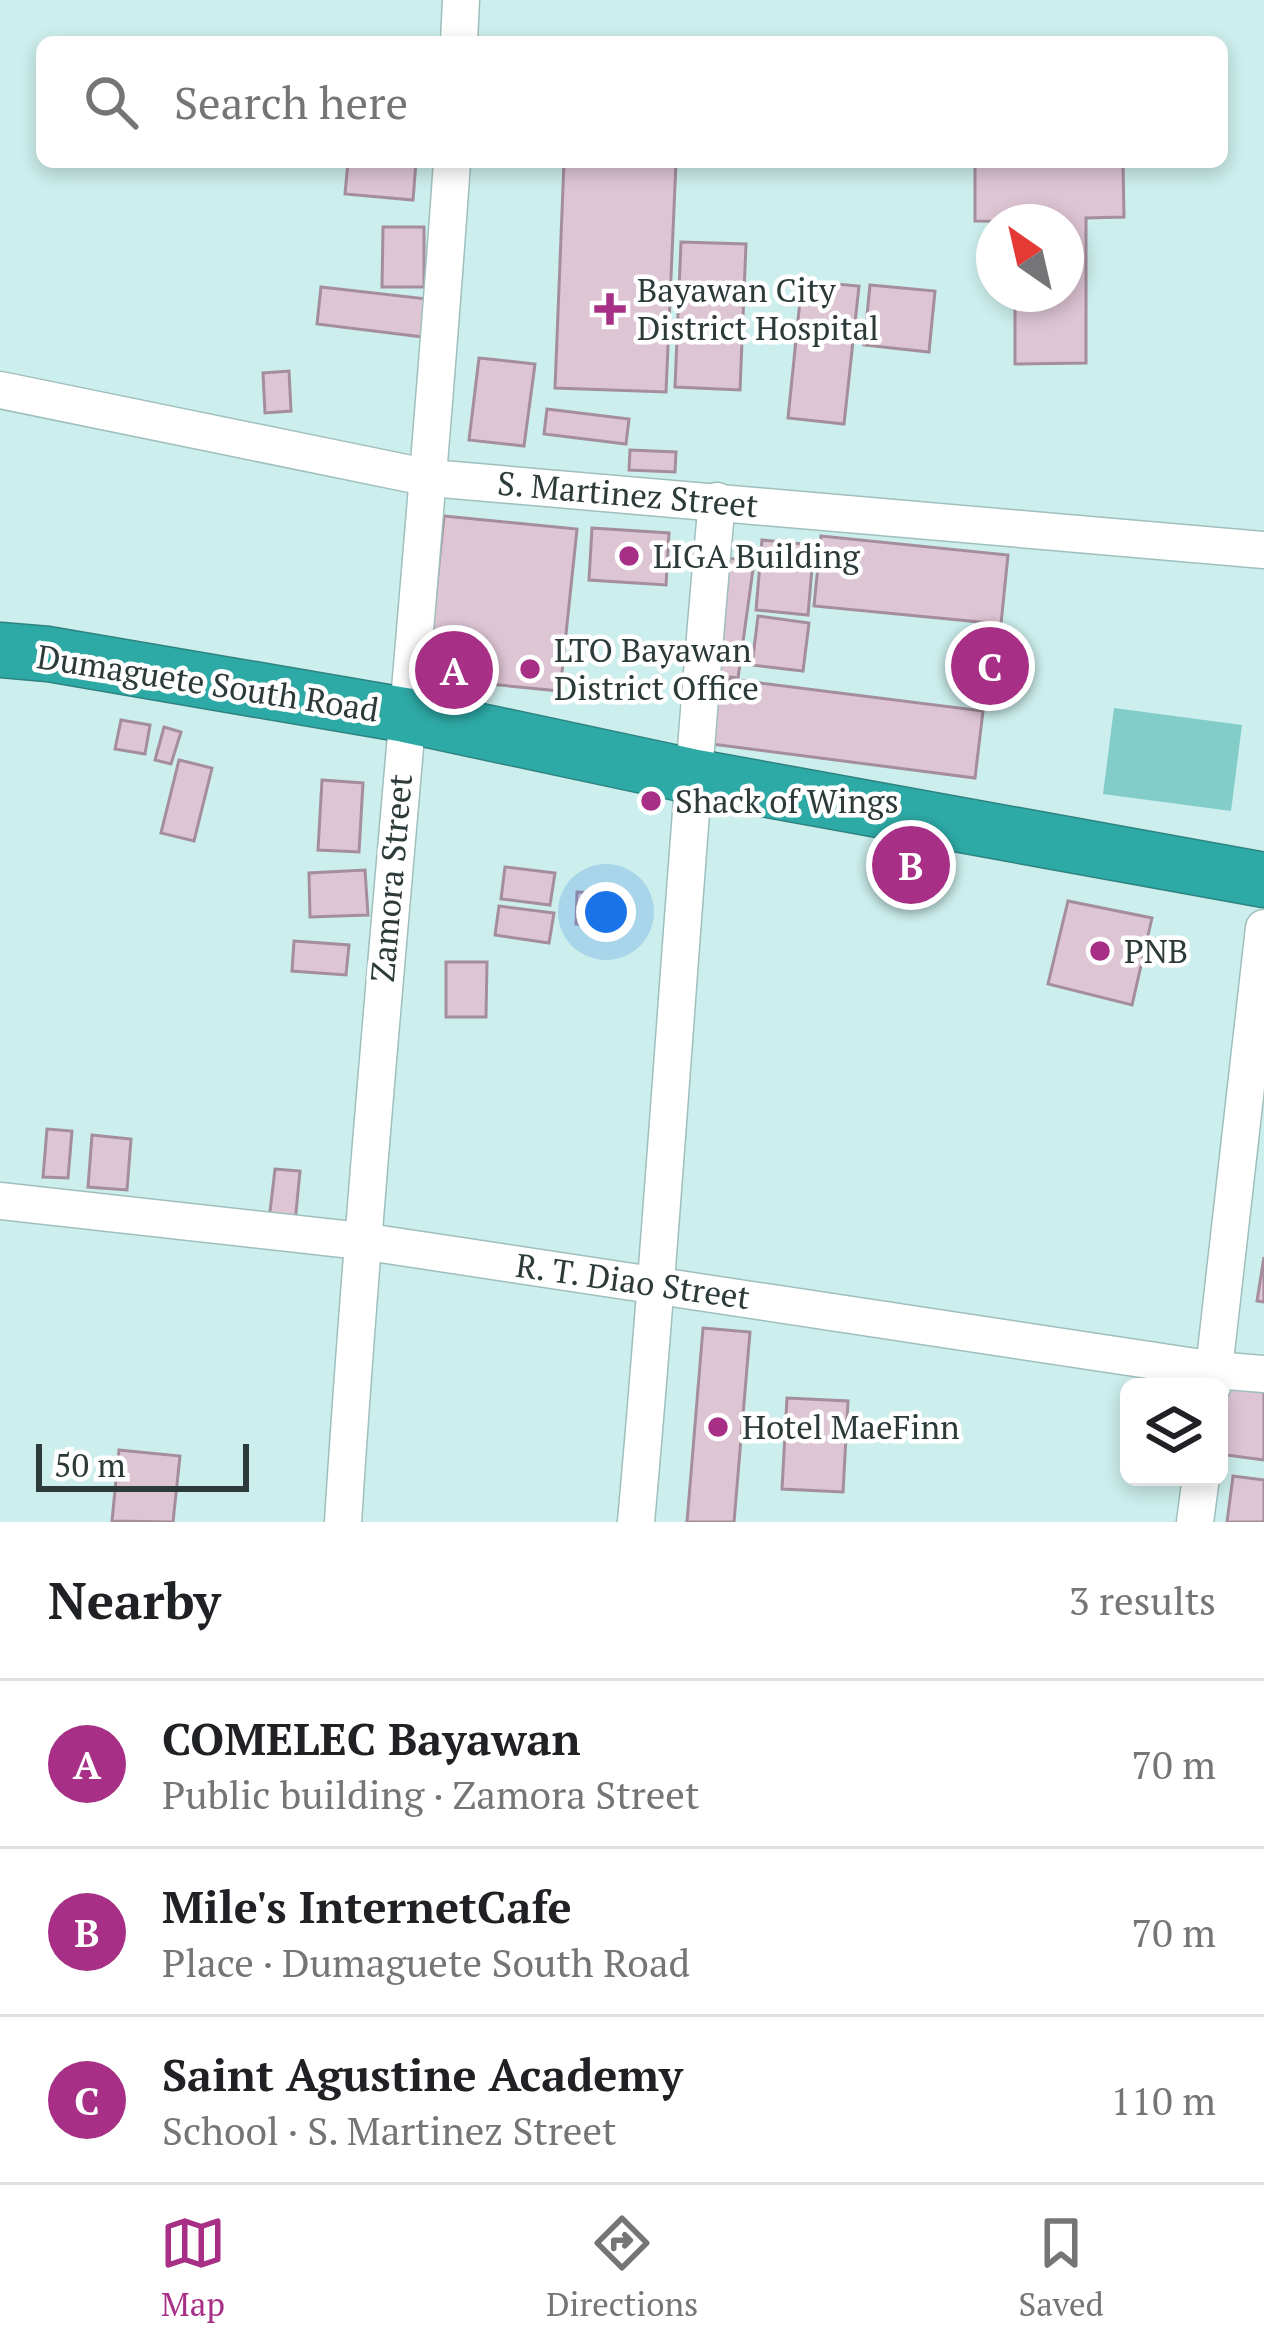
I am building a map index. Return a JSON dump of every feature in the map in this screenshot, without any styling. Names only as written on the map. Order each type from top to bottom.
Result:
[{"type":"highway","name":"Dumaguete South Road","points":[[0,650],[48,654],[405,715],[692,776],[1264,880]]},
{"type":"street","points":[[460,36],[461,0]]},
{"type":"street","name":"Zamora Street","points":[[343,1522],[361,1241],[430,478],[452,168]]},
{"type":"street","name":"S. Martinez Street","points":[[0,389],[430,478],[1264,550]]},
{"type":"street","points":[[636,1522],[717,501]]},
{"type":"street","points":[[1214,1378],[1264,928]]},
{"type":"street","name":"R. T. Diao Street","points":[[0,1201],[361,1241],[658,1284],[1214,1378],[1264,1374]]},
{"type":"street","points":[[1195,1522],[1200,1486]]},
{"type":"shaded area","points":[[1114,708],[1242,725],[1231,811],[1103,794]]},
{"type":"building","points":[[347,168],[416,168],[413,200],[345,194]]},
{"type":"building","points":[[564,168],[676,168],[666,392],[555,388]]},
{"type":"building","points":[[975,168],[1123,168],[1124,217],[1086,218],[1086,363],[1015,364],[1015,312],[1084,312],[1084,204],[976,204],[976,221]]},
{"type":"building","points":[[383,227],[424,227],[424,287],[382,287]]},
{"type":"building","points":[[681,242],[746,244],[740,390],[675,387]]},
{"type":"building","points":[[802,281],[859,286],[844,424],[788,418]]},
{"type":"building","points":[[870,285],[935,291],[929,352],[864,345]]},
{"type":"building","points":[[321,287],[427,299],[423,337],[317,324]]},
{"type":"building","points":[[479,358],[535,364],[524,446],[469,440]]},
{"type":"building","points":[[289,371],[291,411],[265,413],[263,373]]},
{"type":"building","points":[[547,409],[629,419],[626,444],[544,434]]},
{"type":"building","points":[[630,450],[676,452],[675,472],[629,470]]},
{"type":"building","points":[[444,516],[577,529],[560,691],[427,678]]},
{"type":"building","name":"LIGA Building","points":[[592,528],[669,533],[666,585],[589,580]]},
{"type":"building","points":[[821,536],[1008,555],[1001,624],[814,606]]},
{"type":"building","points":[[762,540],[814,545],[808,615],[756,610]]},
{"type":"building","points":[[721,557],[754,562],[738,678],[706,674]]},
{"type":"building","points":[[758,616],[809,623],[803,671],[752,665]]},
{"type":"building","points":[[713,677],[983,711],[975,778],[704,743]]},
{"type":"building","points":[[121,720],[150,725],[145,754],[115,749]]},
{"type":"building","points":[[164,727],[181,732],[171,764],[155,760]]},
{"type":"building","points":[[179,760],[212,768],[194,841],[161,833]]},
{"type":"building","points":[[322,780],[363,783],[359,852],[318,850]]},
{"type":"building","points":[[879,845],[895,848],[891,871],[876,869]]},
{"type":"building","points":[[899,848],[929,854],[923,882],[893,876]]},
{"type":"building","points":[[505,867],[555,873],[550,905],[501,899]]},
{"type":"building","points":[[365,870],[368,915],[310,917],[309,873]]},
{"type":"building","points":[[577,892],[617,894],[615,926],[576,924]]},
{"type":"building","name":"PNB","points":[[1068,901],[1152,918],[1132,1005],[1048,984]]},
{"type":"building","points":[[499,906],[554,913],[549,943],[495,935]]},
{"type":"building","points":[[294,941],[349,945],[346,975],[292,971]]},
{"type":"building","points":[[446,962],[487,962],[486,1017],[446,1017]]},
{"type":"building","points":[[47,1129],[72,1131],[68,1178],[43,1177]]},
{"type":"building","points":[[92,1135],[131,1139],[127,1190],[88,1187]]},
{"type":"building","points":[[275,1169],[300,1171],[295,1223],[269,1220]]},
{"type":"building","points":[[1264,1257],[1264,1302],[1257,1301]]},
{"type":"building","name":"Hotel MaeFinn","points":[[703,1328],[750,1332],[734,1522],[687,1522]]},
{"type":"building","points":[[1228,1387],[1264,1391],[1264,1460],[1228,1455]]},
{"type":"building","points":[[787,1398],[848,1401],[843,1492],[782,1489]]},
{"type":"building","points":[[119,1450],[180,1456],[173,1522],[112,1521]]},
{"type":"building","points":[[1233,1476],[1264,1480],[1264,1522],[1227,1522]]},
{"type":"place","name":"Bayawan City District Hospital","points":[[610,309]]},
{"type":"place","name":"LIGA Building","points":[[629,556]]},
{"type":"place","name":"Saint Agustine Academy","points":[[990,666]]},
{"type":"place","name":"LTO Bayawan District Office","points":[[530,669]]},
{"type":"place","name":"COMELEC Bayawan","points":[[454,670]]},
{"type":"place","name":"Shack of Wings","points":[[651,801]]},
{"type":"place","name":"Mile's InternetCafe","points":[[911,865]]},
{"type":"place","name":"PNB","points":[[1100,951]]},
{"type":"place","name":"Hotel MaeFinn","points":[[718,1427]]}]
